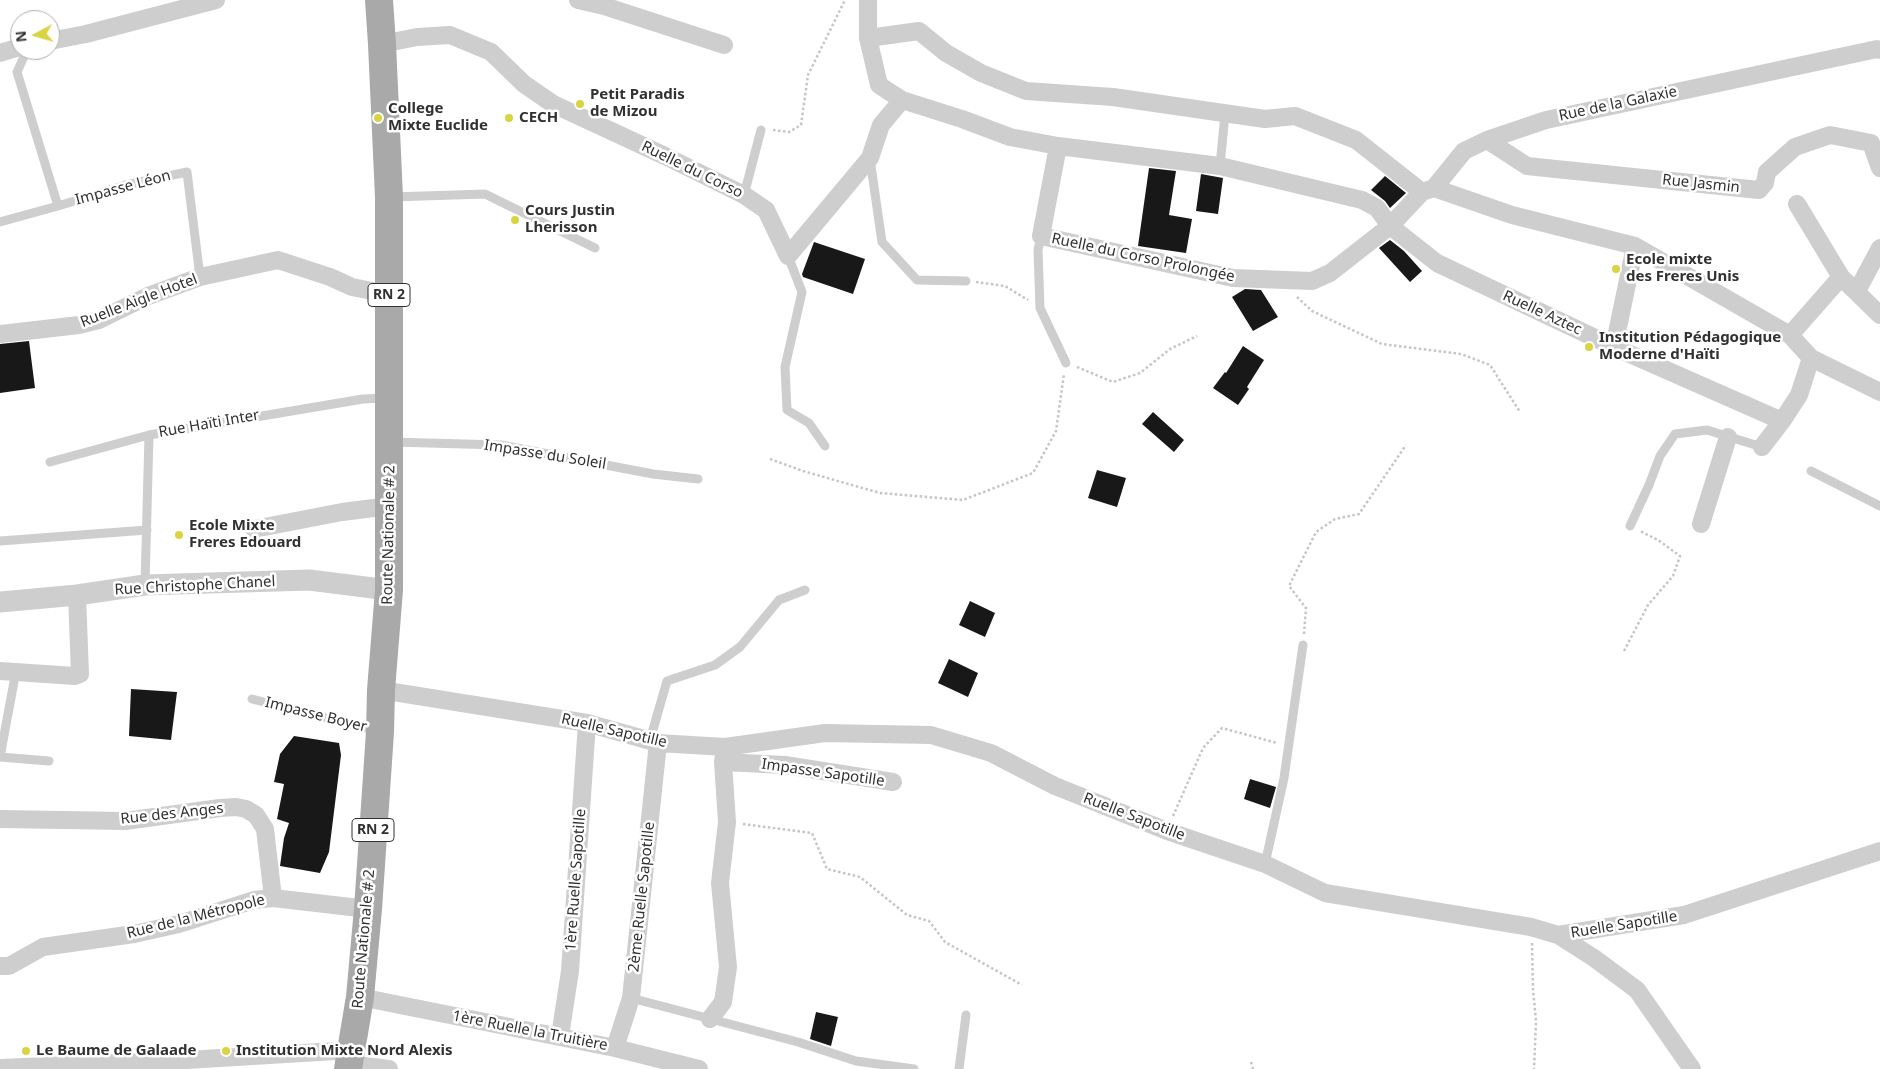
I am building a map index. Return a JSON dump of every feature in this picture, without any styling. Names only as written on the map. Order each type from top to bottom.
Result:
[{"type":"main road","name":"Route Nationale # 2","points":[[350,1061],[360,997],[368,909],[389,590],[389,197],[379,0]]},
{"type":"street","points":[[60,39],[216,0]]},
{"type":"street","points":[[578,0],[604,6],[724,45]]},
{"type":"street","points":[[868,0],[868,38],[879,86],[902,100],[1010,137],[1058,146],[1220,166],[1362,200],[1377,208],[1390,226]]},
{"type":"street","points":[[868,38],[920,31],[946,53],[981,73],[1026,91],[1113,96],[1265,119],[1295,116],[1356,140],[1428,190],[1512,215],[1635,246],[1790,335],[1811,358],[1880,392]]},
{"type":"street","name":"Ruelle du Corso","points":[[382,44],[417,37],[450,35],[491,52],[524,84],[553,104],[744,195],[766,210],[788,256]]},
{"type":"street","name":"Rue de la Galaxie","points":[[1390,226],[1428,190],[1464,151],[1487,140],[1546,120],[1876,49],[1880,50]]},
{"type":"street","points":[[788,256],[870,158],[881,126],[902,100]]},
{"type":"street","name":"Rue Jasmin","points":[[1487,140],[1528,166],[1759,190],[1765,184],[1767,172],[1795,147],[1830,135],[1871,143],[1880,168]]},
{"type":"street","name":"Ruelle du Corso Prolongée","points":[[1058,146],[1041,236],[1233,278],[1312,281],[1330,272],[1390,226]]},
{"type":"street","points":[[1797,204],[1841,276],[1880,315]]},
{"type":"street","name":"Ruelle Aztec","points":[[1390,226],[1437,263],[1614,347],[1782,421]]},
{"type":"street","points":[[1614,347],[1635,246]]},
{"type":"street","points":[[1857,291],[1880,248]]},
{"type":"street","name":"Ruelle Aigle Hotel","points":[[0,334],[92,322],[148,296],[200,277],[278,260],[352,287],[372,291],[389,299]]},
{"type":"street","points":[[1790,335],[1841,276]]},
{"type":"street","points":[[1762,447],[1782,421],[1798,395],[1811,358]]},
{"type":"street","points":[[1701,524],[1728,437]]},
{"type":"street","points":[[254,529],[342,512],[390,506]]},
{"type":"street","name":"Rue Christophe Chanel","points":[[0,602],[77,595],[145,585],[309,580],[389,590]]},
{"type":"street","points":[[8,671],[76,676],[80,674],[77,595]]},
{"type":"street","name":"Ruelle Sapotille","points":[[381,690],[587,723],[654,742],[724,755],[825,733],[931,735],[991,753],[1055,786],[1167,831],[1265,864],[1325,893],[1531,927],[1558,936],[1684,915],[1880,851]]},
{"type":"street","name":"1ère Ruelle Sapotille","points":[[560,1036],[570,971],[587,723]]},
{"type":"street","name":"2ème Ruelle Sapotille","points":[[615,1048],[631,998],[654,742]]},
{"type":"street","points":[[710,1019],[723,1002],[728,967],[720,884],[727,822],[724,755]]},
{"type":"street","name":"Impasse Sapotille","points":[[724,755],[893,782]]},
{"type":"street","name":"Rue des Anges","points":[[0,819],[125,821],[220,808],[236,807],[246,809],[256,815],[265,829],[272,898]]},
{"type":"street","name":"Rue de la Métropole","points":[[0,966],[9,966],[43,947],[134,934],[178,924],[254,900],[272,898],[368,909]]},
{"type":"street","points":[[1558,936],[1594,958],[1637,990],[1692,1069]]},
{"type":"street","name":"1ère Ruelle la Truitière","points":[[360,997],[560,1036],[699,1069]]},
{"type":"street","points":[[0,1068],[187,1060],[350,1061],[389,1069]]},
{"type":"lane","name":"Impasse Léon","points":[[22,60],[17,72],[58,206],[126,185],[187,172],[200,277]]},
{"type":"lane","points":[[1220,166],[1225,114]]},
{"type":"lane","points":[[744,195],[761,130]]},
{"type":"lane","points":[[870,158],[882,242],[917,280],[966,281]]},
{"type":"lane","points":[[389,197],[485,194],[595,248]]},
{"type":"lane","points":[[0,222],[58,206]]},
{"type":"lane","points":[[1041,236],[1038,250],[1040,308],[1066,363]]},
{"type":"lane","name":"Ruelle du Corso","points":[[788,256],[802,292],[785,367],[787,410],[809,423],[824,446]]},
{"type":"lane","name":"Rue Haïti Inter","points":[[145,585],[149,435],[363,399],[390,398]]},
{"type":"lane","points":[[1630,526],[1660,456],[1676,434],[1707,430],[1762,447]]},
{"type":"lane","points":[[50,462],[149,435]]},
{"type":"lane","name":"Impasse du Soleil","points":[[390,442],[501,446],[653,474],[698,479]]},
{"type":"lane","points":[[1811,471],[1880,506]]},
{"type":"lane","points":[[0,541],[147,530]]},
{"type":"lane","points":[[654,742],[667,681],[715,665],[740,646],[779,600],[804,590]]},
{"type":"lane","points":[[1265,864],[1284,778],[1303,645]]},
{"type":"lane","points":[[8,671],[0,757],[49,761]]},
{"type":"lane","name":"Impasse Boyer","points":[[252,699],[380,732]]},
{"type":"lane","points":[[631,998],[798,1042],[856,1061],[914,1069]]},
{"type":"lane","points":[[959,1069],[966,1015]]},
{"type":"path","points":[[761,130],[789,132],[801,125],[808,75],[846,0]]},
{"type":"path","points":[[966,281],[1005,286],[1040,308]]},
{"type":"path","points":[[1278,281],[1312,311],[1382,344],[1461,354],[1490,365],[1520,412]]},
{"type":"path","points":[[770,459],[803,471],[880,493],[963,500],[1033,474],[1056,431],[1066,363],[1113,382],[1140,373],[1170,349],[1197,336]]},
{"type":"path","points":[[1303,645],[1306,608],[1289,586],[1316,532],[1335,519],[1359,514],[1406,445]]},
{"type":"path","points":[[1624,651],[1648,605],[1673,576],[1680,556],[1658,540],[1630,526]]},
{"type":"path","points":[[1167,831],[1203,748],[1222,728],[1288,746]]},
{"type":"path","points":[[727,822],[812,833],[827,869],[860,877],[907,915],[929,921],[946,942],[1022,985]]},
{"type":"path","points":[[1531,927],[1536,1021],[1534,1069]]},
{"type":"path","points":[[1251,1062],[1253,1069]]},
{"type":"building","points":[[1149,168],[1176,171],[1169,215],[1192,219],[1186,253],[1138,246]]},
{"type":"building","points":[[1201,174],[1223,178],[1218,214],[1196,211]]},
{"type":"building","points":[[1385,176],[1406,193],[1390,208],[1385,201],[1371,190]]},
{"type":"building","points":[[1390,240],[1404,251],[1422,271],[1410,282],[1379,248]]},
{"type":"building","points":[[814,242],[865,259],[853,294],[803,277],[802,274]]},
{"type":"building","points":[[1245,289],[1261,290],[1278,317],[1253,331],[1232,297]]},
{"type":"building","points":[[29,341],[35,388],[0,393],[0,344]]},
{"type":"building","points":[[1243,346],[1264,360],[1247,387],[1249,389],[1238,405],[1213,388],[1226,373]]},
{"type":"building","points":[[1153,412],[1184,440],[1174,452],[1142,424]]},
{"type":"building","points":[[1097,470],[1126,478],[1117,507],[1088,498]]},
{"type":"building","points":[[970,601],[995,613],[985,637],[959,625]]},
{"type":"building","points":[[949,659],[978,673],[968,697],[938,683]]},
{"type":"building","points":[[131,689],[177,692],[171,740],[129,736]]},
{"type":"building","points":[[294,736],[339,743],[341,755],[329,852],[320,873],[280,866],[284,838],[289,823],[277,819],[284,784],[274,782],[280,754]]},
{"type":"building","points":[[1250,779],[1276,787],[1270,808],[1244,799]]},
{"type":"building","points":[[816,1012],[838,1017],[831,1046],[810,1039]]},
{"type":"place","name":"Petit Paradis de Mizou","points":[[580,104]]},
{"type":"place","name":"College Mixte Euclide","points":[[378,118]]},
{"type":"place","name":"CECH","points":[[509,118]]},
{"type":"place","name":"Cours Justin Lherisson","points":[[515,220]]},
{"type":"place","name":"Ecole mixte des Freres Unis","points":[[1616,269]]},
{"type":"place","name":"Institution Pédagogique Moderne d'Haïti","points":[[1589,347]]},
{"type":"place","name":"Ecole Mixte Freres Edouard","points":[[179,535]]},
{"type":"place","name":"Le Baume de Galaade","points":[[26,1051]]},
{"type":"place","name":"Institution Mixte Nord Alexis","points":[[226,1051]]}]
